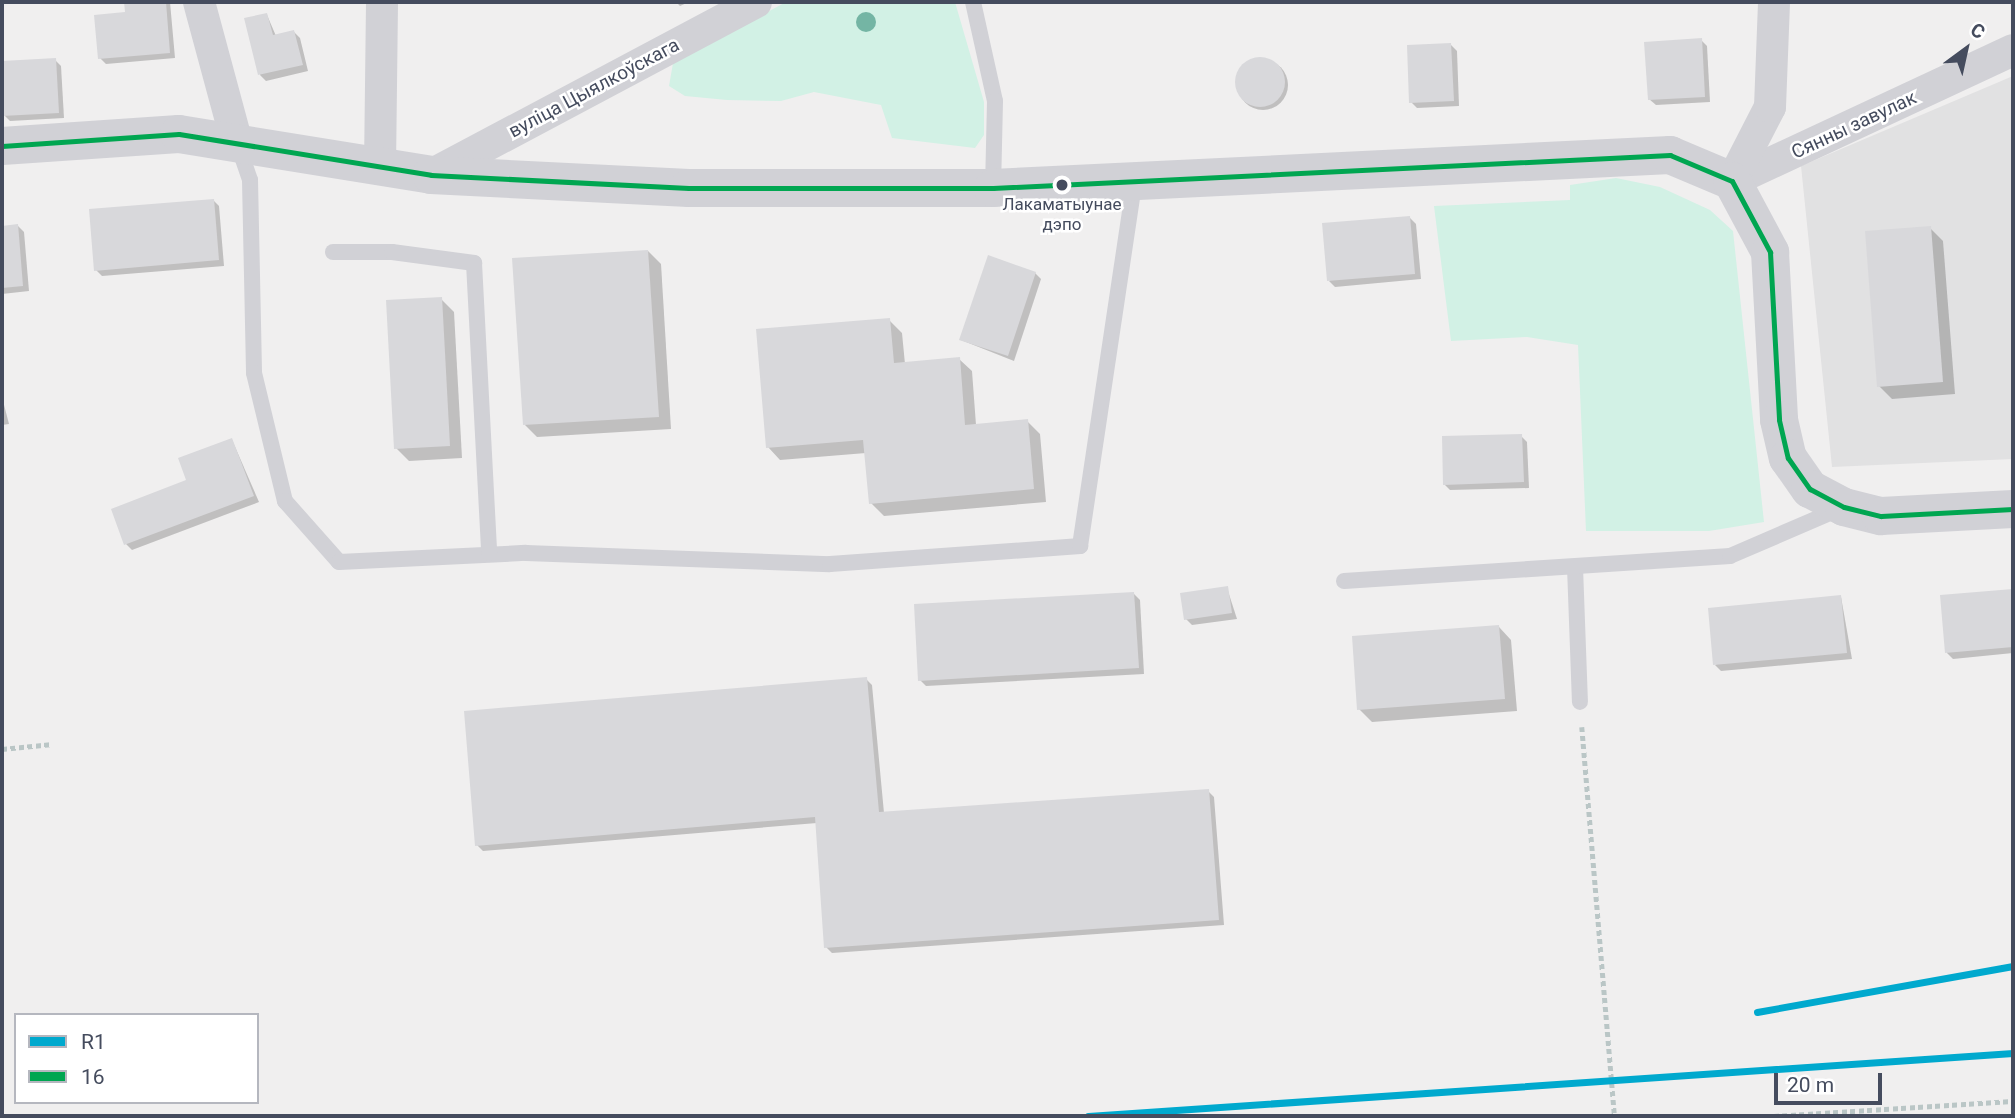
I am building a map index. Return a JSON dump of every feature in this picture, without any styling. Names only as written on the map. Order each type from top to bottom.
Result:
[{"type":"street","points":[[199,2],[236,139]]},
{"type":"street","points":[[380,167],[382,2]]},
{"type":"street","name":"вуліца Цыялкоўскага","points":[[431,175],[756,2]]},
{"type":"street","points":[[1732,181],[1770,107],[1774,2]]},
{"type":"street","name":"Сянны завулак","points":[[1732,181],[2013,50]]},
{"type":"street","points":[[2,146],[179,134],[236,139],[431,175],[690,188],[993,188],[1670,155],[1732,181],[1770,252],[1779,420],[1788,458],[1810,489],[1844,507],[1881,516],[2013,509]]},
{"type":"lane","points":[[973,2],[995,101],[993,188]]},
{"type":"lane","points":[[236,139],[250,180],[254,373],[285,501],[340,562],[489,553],[831,565],[1080,546],[1135,180]]},
{"type":"lane","points":[[333,252],[392,252],[474,263],[489,553]]},
{"type":"lane","points":[[1344,581],[1730,556],[1844,507]]},
{"type":"lane","points":[[1575,567],[1580,702]]},
{"type":"path","points":[[1580,702],[1615,1116]]},
{"type":"path","points":[[2,749],[52,744]]},
{"type":"path","points":[[1774,1116],[2013,1101]]},
{"type":"shaded area","points":[[2013,76],[2013,459],[1832,467],[1801,166]]},
{"type":"green space","points":[[786,2],[955,2],[984,102],[984,135],[975,148],[892,138],[881,105],[814,92],[781,101],[727,100],[685,96],[669,86],[673,63]]},
{"type":"green space","points":[[1616,178],[1660,187],[1710,210],[1733,231],[1764,522],[1709,531],[1586,531],[1578,345],[1527,337],[1451,341],[1434,206],[1570,200],[1570,185]]},
{"type":"building","points":[[124,2],[166,2],[170,53],[98,59],[94,15],[125,12]]},
{"type":"building","points":[[267,13],[273,35],[294,30],[303,65],[258,75],[244,18]]},
{"type":"building","points":[[1702,38],[1705,97],[1648,100],[1644,42]]},
{"type":"building","points":[[1451,43],[1454,101],[1409,103],[1407,45]]},
{"type":"building","points":[[1260,57],[1278,64],[1285,82],[1278,100],[1260,107],[1242,100],[1235,82],[1242,64]]},
{"type":"building","points":[[56,58],[59,113],[2,116],[2,61]]},
{"type":"building","points":[[214,199],[219,260],[94,271],[89,209]]},
{"type":"building","points":[[1410,216],[1415,274],[1327,281],[1322,223]]},
{"type":"building","points":[[18,224],[23,286],[2,288],[2,226]]},
{"type":"building","points":[[1931,226],[1943,382],[1877,387],[1865,231]]},
{"type":"building","points":[[648,250],[659,417],[523,425],[512,258]]},
{"type":"building","points":[[988,255],[1036,272],[1008,356],[959,340]]},
{"type":"building","points":[[442,297],[450,446],[394,449],[386,300]]},
{"type":"building","points":[[890,318],[894,363],[960,357],[965,425],[1028,419],[1034,489],[869,504],[863,440],[766,448],[756,329]]},
{"type":"building","points":[[1522,434],[1524,482],[1443,485],[1442,436]]},
{"type":"building","points":[[232,438],[254,496],[124,545],[111,509],[186,480],[178,458]]},
{"type":"building","points":[[1228,586],[1232,613],[1184,620],[1180,593]]},
{"type":"building","points":[[2013,589],[2013,647],[1945,653],[1940,595]]},
{"type":"building","points":[[1134,592],[1139,668],[918,681],[914,604]]},
{"type":"building","points":[[1841,595],[1847,653],[1713,665],[1708,608]]},
{"type":"building","points":[[1499,625],[1505,699],[1357,710],[1352,636]]},
{"type":"building","points":[[867,677],[879,812],[1209,789],[1219,920],[824,948],[815,817],[475,846],[464,711]]},
{"type":"transit line","name":"16","points":[[2,146],[179,134],[431,175],[689,188],[993,188],[1670,155],[1732,181],[1770,252],[1779,420],[1788,458],[1810,489],[1844,507],[1881,516],[2013,509]]},
{"type":"transit line","name":"R1","points":[[1757,1012],[2013,966]]},
{"type":"transit line","name":"R1","points":[[1088,1116],[2013,1053]]},
{"type":"place","name":"Лакаматыунае дэпо","points":[[1062,185]]}]
